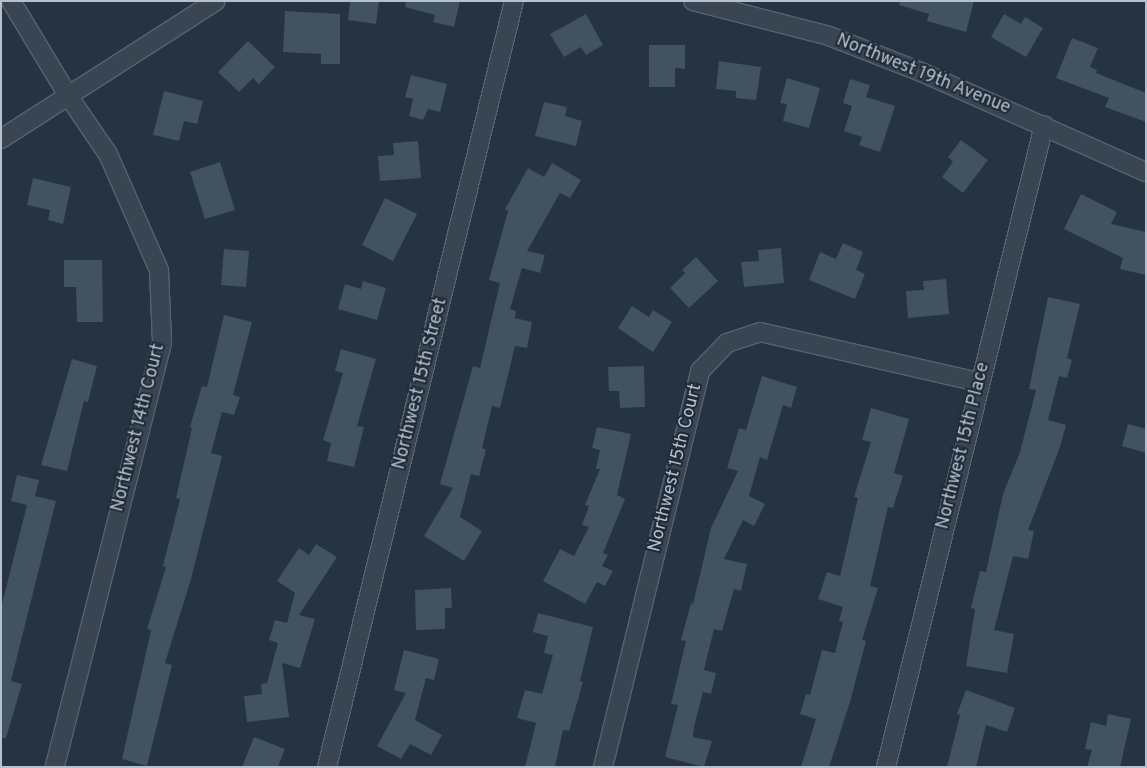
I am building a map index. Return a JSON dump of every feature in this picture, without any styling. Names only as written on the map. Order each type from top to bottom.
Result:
[{"type":"street","name":"Northwest 14th Court","points":[[11,1],[67,94],[108,154],[159,270],[162,343],[55,767]]},
{"type":"street","points":[[1,139],[67,94],[216,1]]},
{"type":"street","name":"Northwest 15th Street","points":[[327,767],[514,1]]},
{"type":"street","name":"Northwest 19th Avenue","points":[[693,1],[829,36],[1044,125],[1146,172]]},
{"type":"street","name":"Northwest 15th Place","points":[[886,767],[979,382],[1044,125]]},
{"type":"street","name":"Northwest 15th Court","points":[[603,767],[700,371],[727,343],[760,332],[979,382]]},
{"type":"building","points":[[350,1],[379,1],[376,24],[348,20]]},
{"type":"building","points":[[406,1],[460,1],[454,27],[433,22],[435,15],[405,7]]},
{"type":"building","points":[[900,1],[974,1],[966,32],[927,21],[929,14],[899,5]]},
{"type":"building","points":[[285,11],[340,14],[340,64],[321,64],[321,54],[283,52]]},
{"type":"building","points":[[586,14],[603,45],[586,55],[581,47],[564,57],[550,34]]},
{"type":"building","points":[[1004,14],[1021,24],[1025,17],[1043,28],[1026,57],[991,37]]},
{"type":"building","points":[[1072,38],[1098,48],[1090,67],[1097,70],[1096,73],[1146,93],[1146,122],[1105,107],[1109,98],[1056,78]]},
{"type":"building","points":[[248,41],[275,67],[259,84],[253,78],[239,92],[218,72]]},
{"type":"building","points":[[649,45],[685,45],[685,69],[675,68],[675,87],[649,87]]},
{"type":"building","points":[[719,61],[761,67],[756,100],[736,98],[736,91],[716,89]]},
{"type":"building","points":[[411,75],[447,84],[440,112],[428,109],[423,120],[409,116],[413,99],[405,97]]},
{"type":"building","points":[[787,78],[820,88],[809,128],[783,121],[787,104],[780,103]]},
{"type":"building","points":[[850,79],[870,85],[866,97],[895,106],[880,152],[859,145],[862,137],[844,131],[852,106],[843,103]]},
{"type":"building","points":[[164,91],[203,101],[197,124],[184,121],[179,141],[153,135]]},
{"type":"building","points":[[544,102],[567,107],[565,116],[582,121],[576,146],[535,136]]},
{"type":"building","points":[[961,140],[988,160],[963,193],[942,177],[953,162],[948,157]]},
{"type":"building","points":[[418,141],[421,178],[380,181],[378,156],[394,155],[393,143]]},
{"type":"building","points":[[220,162],[235,210],[205,219],[190,172]]},
{"type":"building","points":[[552,163],[581,180],[570,198],[560,193],[527,251],[545,255],[540,273],[522,268],[510,309],[516,311],[515,318],[532,322],[527,348],[515,346],[500,408],[492,406],[482,448],[486,450],[479,476],[471,474],[460,517],[482,531],[464,561],[424,536],[453,488],[440,484],[473,366],[480,368],[500,283],[489,280],[508,211],[505,209],[528,168],[544,177]]},
{"type":"building","points":[[33,178],[71,187],[63,224],[48,220],[50,210],[27,205]]},
{"type":"building","points":[[1081,194],[1117,212],[1111,224],[1146,232],[1146,275],[1120,269],[1123,258],[1064,229]]},
{"type":"building","points":[[385,198],[417,214],[393,261],[362,245]]},
{"type":"building","points":[[843,243],[863,252],[856,270],[865,274],[855,299],[809,280],[820,252],[836,259]]},
{"type":"building","points":[[781,248],[784,283],[744,287],[741,262],[759,261],[758,250]]},
{"type":"building","points":[[224,249],[249,251],[246,287],[221,285]]},
{"type":"building","points":[[696,257],[718,281],[689,308],[670,288],[685,273],[682,270]]},
{"type":"building","points":[[64,260],[102,260],[103,322],[77,322],[76,287],[64,287]]},
{"type":"building","points":[[946,279],[949,314],[908,318],[906,291],[924,290],[923,281]]},
{"type":"building","points":[[363,281],[386,288],[377,320],[338,309],[345,284],[361,289]]},
{"type":"building","points":[[1048,297],[1080,304],[1067,358],[1072,360],[1067,378],[1059,376],[1048,420],[1066,425],[1060,447],[1028,530],[1034,531],[1028,559],[1013,556],[994,630],[1014,634],[1007,673],[966,666],[975,609],[971,608],[980,571],[986,572],[1003,494],[1020,452],[1036,390],[1029,389]]},
{"type":"building","points":[[632,306],[649,317],[653,310],[672,322],[653,352],[618,328]]},
{"type":"building","points":[[224,315],[252,322],[233,395],[240,397],[234,415],[222,412],[211,453],[222,456],[191,579],[165,663],[172,665],[147,766],[122,759],[151,630],[147,629],[166,567],[163,566],[180,499],[176,498],[192,428],[190,427],[202,386],[207,387]]},
{"type":"building","points":[[341,349],[376,359],[357,426],[364,427],[354,467],[327,461],[331,443],[323,440],[343,373],[335,371]]},
{"type":"building","points":[[72,359],[97,366],[88,402],[84,401],[67,471],[41,465]]},
{"type":"building","points":[[644,366],[645,407],[620,408],[619,391],[609,391],[608,367]]},
{"type":"building","points":[[762,376],[797,387],[791,408],[783,405],[767,460],[760,457],[749,496],[765,504],[754,526],[743,520],[724,559],[747,564],[741,591],[734,589],[722,631],[714,629],[704,670],[716,673],[711,694],[703,692],[694,727],[693,737],[712,741],[704,767],[665,757],[678,705],[671,704],[686,641],[681,640],[691,603],[693,604],[711,528],[738,471],[727,468],[739,428],[746,430]]},
{"type":"building","points":[[871,408],[909,419],[894,473],[903,476],[893,508],[888,507],[870,586],[878,588],[862,640],[866,641],[850,702],[829,767],[801,767],[816,719],[800,714],[806,694],[810,695],[822,650],[835,653],[843,622],[839,621],[843,607],[818,599],[827,572],[840,576],[858,498],[854,497],[871,442],[862,440]]},
{"type":"building","points":[[1128,424],[1146,429],[1146,453],[1122,446]]},
{"type":"building","points":[[597,427],[631,434],[617,495],[625,499],[603,553],[608,555],[602,566],[613,571],[605,586],[597,582],[585,604],[543,581],[560,549],[574,556],[589,527],[582,525],[589,506],[585,505],[600,469],[596,469],[600,450],[592,448]]},
{"type":"building","points":[[17,475],[39,480],[35,496],[56,501],[11,681],[22,684],[6,738],[1,738],[1,608],[27,505],[11,501]]},
{"type":"building","points":[[316,544],[337,557],[299,615],[315,619],[300,668],[282,663],[289,717],[247,722],[244,696],[262,694],[261,684],[267,683],[278,643],[269,640],[275,620],[287,623],[295,593],[277,581],[299,548],[309,555]]},
{"type":"building","points":[[451,588],[452,608],[445,608],[445,629],[416,630],[415,590]]},
{"type":"building","points":[[538,613],[593,627],[580,681],[583,682],[569,731],[563,730],[555,767],[525,767],[536,723],[517,718],[525,690],[542,694],[553,655],[544,653],[548,636],[533,632]]},
{"type":"building","points":[[404,650],[439,659],[434,680],[426,678],[415,720],[442,735],[431,755],[410,744],[401,759],[377,746],[406,693],[394,690]]},
{"type":"building","points":[[966,690],[1015,708],[1007,732],[986,725],[976,767],[947,767],[960,715],[957,714]]},
{"type":"building","points":[[1108,714],[1131,719],[1120,767],[1087,767],[1092,750],[1085,749],[1091,722],[1106,726]]},
{"type":"building","points":[[254,737],[285,749],[278,767],[242,767]]}]
